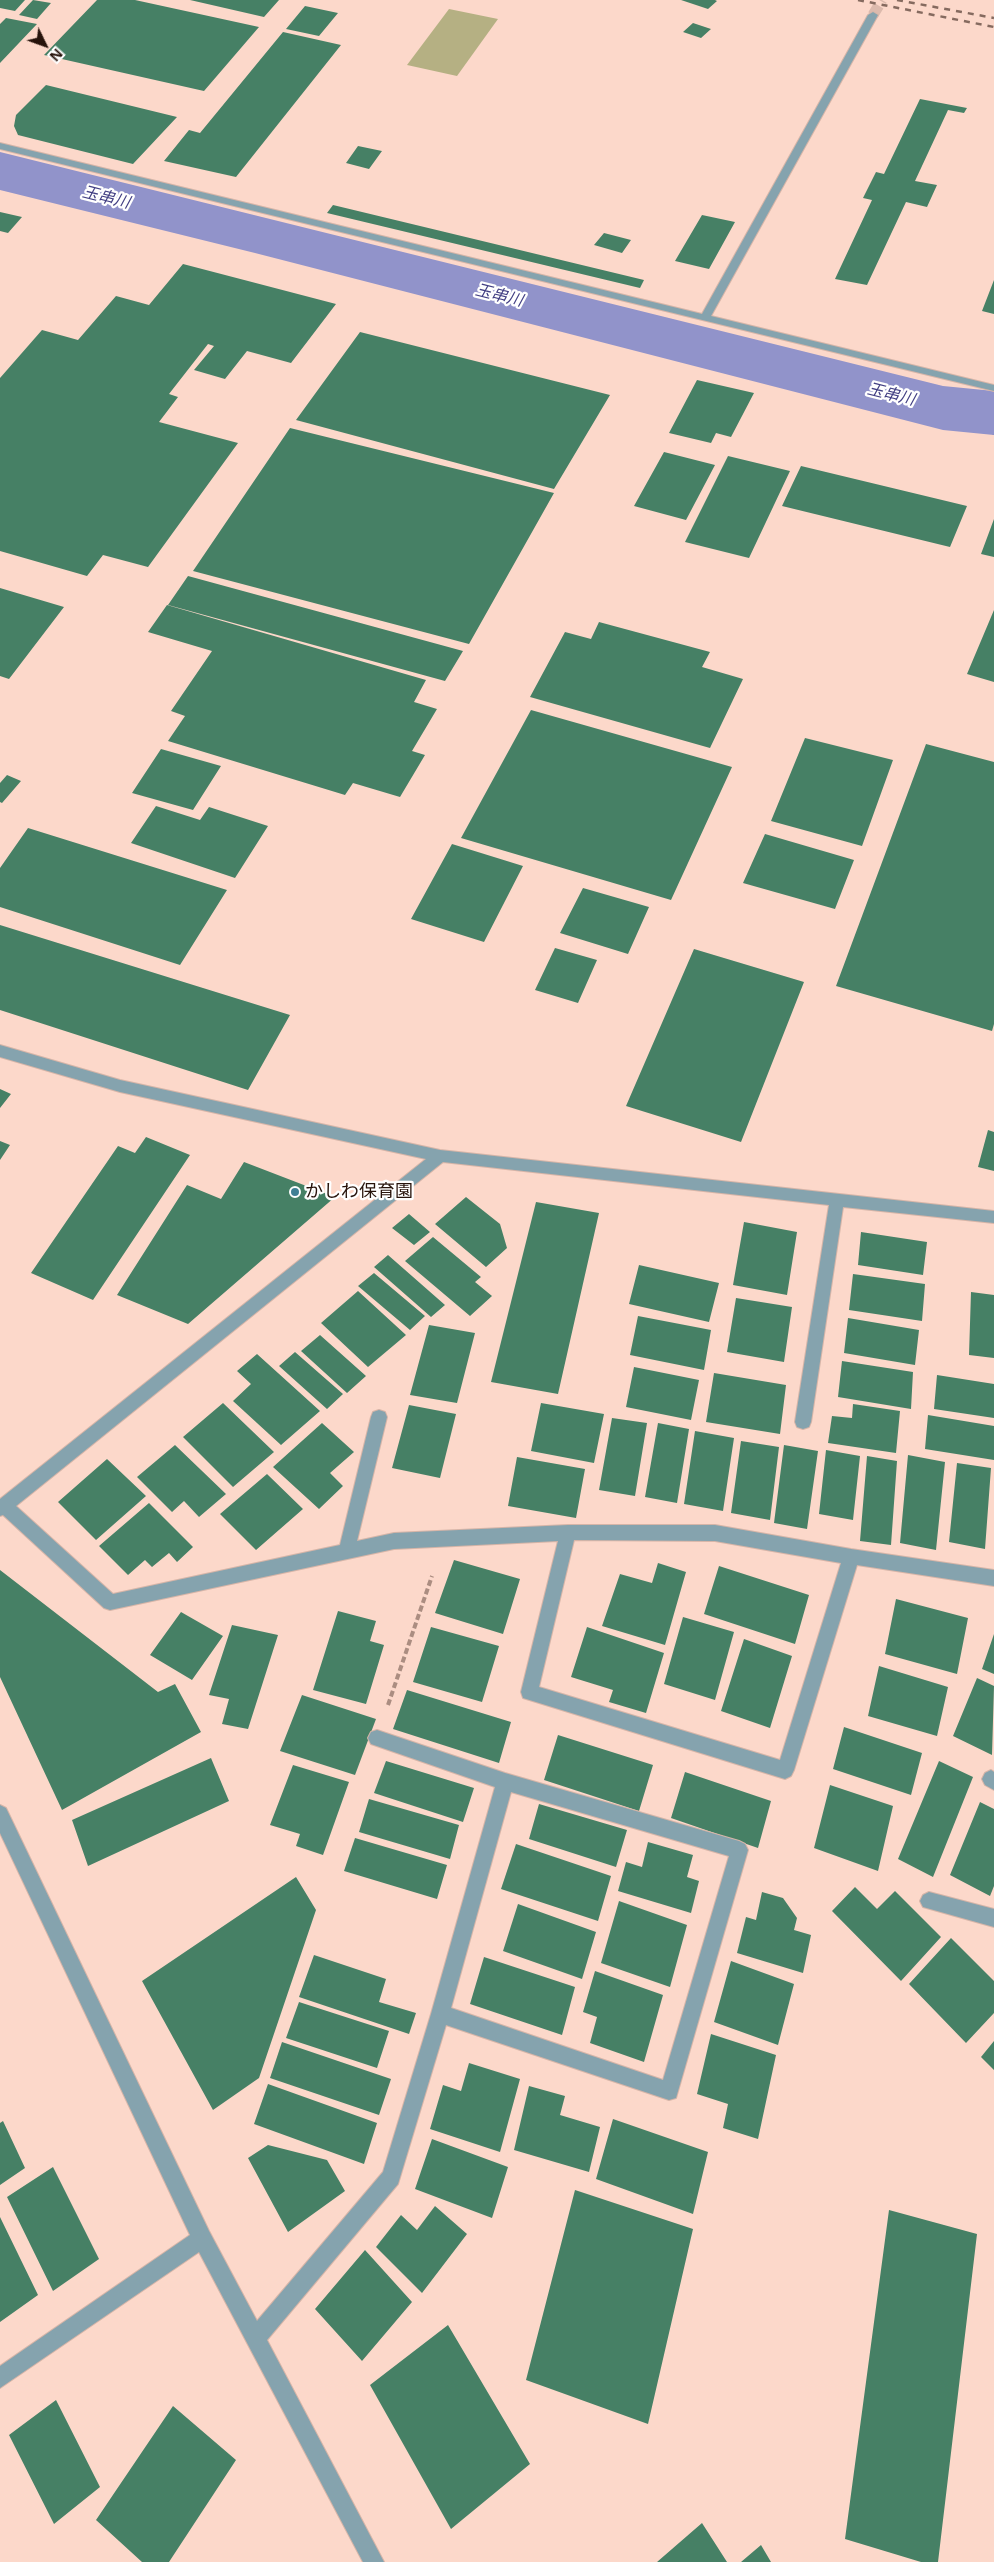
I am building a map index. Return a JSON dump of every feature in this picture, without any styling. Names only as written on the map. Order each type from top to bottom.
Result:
[{"type":"street","points":[[704,319],[873,15]]},
{"type":"street","points":[[0,146],[704,319],[994,388]]},
{"type":"street","points":[[0,1052],[120,1086],[440,1156],[994,1217]]},
{"type":"street","points":[[440,1156],[2,1508],[110,1602],[394,1541],[568,1533],[715,1533],[851,1557],[994,1578]]},
{"type":"street","points":[[803,1422],[837,1200]]},
{"type":"street","points":[[347,1551],[379,1417]]},
{"type":"street","points":[[568,1533],[528,1692],[785,1770],[851,1557]]},
{"type":"street","points":[[377,1738],[505,1782],[739,1850],[669,2091],[440,2014]]},
{"type":"street","points":[[255,2338],[391,2177],[440,2014],[505,1782]]},
{"type":"street","points":[[0,1814],[202,2238],[374,2562]]},
{"type":"street","points":[[930,1901],[994,1918]]},
{"type":"street","points":[[0,2378],[202,2238]]},
{"type":"path","points":[[377,1738],[444,1539]]},
{"type":"shaded area","points":[[449,9],[498,19],[457,76],[407,65]]},
{"type":"building","points":[[0,0],[25,0],[15,11],[0,8]]},
{"type":"building","points":[[33,0],[51,3],[37,19],[19,15]]},
{"type":"building","points":[[97,0],[135,0],[259,27],[204,91],[44,55]]},
{"type":"building","points":[[190,0],[279,0],[264,17]]},
{"type":"building","points":[[681,0],[715,0],[717,1],[708,9]]},
{"type":"building","points":[[305,6],[338,13],[319,36],[286,29]]},
{"type":"building","points":[[6,18],[37,24],[0,63],[0,24]]},
{"type":"building","points":[[693,23],[711,29],[701,38],[683,32]]},
{"type":"building","points":[[283,32],[341,45],[236,177],[164,161],[189,130],[200,133]]},
{"type":"building","points":[[46,85],[177,117],[133,164],[18,135],[14,126],[16,115]]},
{"type":"building","points":[[920,99],[967,108],[964,113],[948,110],[915,181],[937,185],[927,207],[906,202],[867,285],[835,279],[872,200],[863,198],[876,172],[884,174]]},
{"type":"building","points":[[358,146],[382,151],[369,169],[346,163]]},
{"type":"building","points":[[333,205],[644,280],[640,288],[327,213]]},
{"type":"building","points":[[0,212],[22,217],[8,233],[0,231]]},
{"type":"building","points":[[702,215],[735,222],[709,269],[675,261]]},
{"type":"building","points":[[604,233],[631,240],[622,253],[594,245]]},
{"type":"building","points":[[183,264],[336,304],[291,363],[247,351],[225,379],[194,370],[214,346],[208,344],[169,394],[178,397],[159,422],[238,443],[148,567],[103,555],[87,576],[0,551],[0,378],[42,330],[78,340],[116,296],[149,305]]},
{"type":"building","points":[[994,280],[994,314],[982,311]]},
{"type":"building","points":[[360,332],[610,395],[554,489],[296,420]]},
{"type":"building","points":[[697,380],[754,393],[731,437],[716,433],[711,443],[669,433]]},
{"type":"building","points":[[290,428],[554,493],[469,644],[193,571]]},
{"type":"building","points":[[664,452],[715,465],[686,520],[634,506]]},
{"type":"building","points":[[728,456],[790,471],[749,558],[685,542]]},
{"type":"building","points":[[801,466],[967,506],[950,547],[782,506]]},
{"type":"building","points":[[994,519],[994,557],[981,554]]},
{"type":"building","points":[[188,576],[463,651],[445,681],[168,605]]},
{"type":"building","points":[[0,588],[64,607],[9,679],[0,676]]},
{"type":"building","points":[[167,605],[426,680],[414,702],[437,709],[412,751],[425,755],[400,797],[353,783],[345,795],[168,741],[185,716],[171,711],[212,651],[148,632]]},
{"type":"building","points":[[994,610],[994,682],[967,674]]},
{"type":"building","points":[[599,622],[710,652],[702,667],[743,679],[710,748],[530,697],[565,632],[591,639]]},
{"type":"building","points":[[531,710],[732,767],[671,900],[461,838]]},
{"type":"building","points":[[805,738],[893,760],[862,846],[771,821]]},
{"type":"building","points":[[926,744],[994,762],[994,1024],[992,1031],[836,986]]},
{"type":"building","points":[[161,749],[221,766],[193,810],[132,793]]},
{"type":"building","points":[[7,775],[21,781],[2,803],[0,802],[0,783]]},
{"type":"building","points":[[156,806],[200,820],[209,807],[268,826],[235,878],[131,843]]},
{"type":"building","points":[[28,828],[227,890],[180,965],[0,907],[0,868]]},
{"type":"building","points":[[765,834],[854,860],[835,909],[743,883]]},
{"type":"building","points":[[452,844],[523,866],[484,942],[411,919]]},
{"type":"building","points":[[583,888],[649,907],[628,954],[560,933]]},
{"type":"building","points":[[0,925],[290,1015],[248,1090],[0,1010]]},
{"type":"building","points":[[555,948],[597,960],[578,1003],[535,990]]},
{"type":"building","points":[[694,949],[804,982],[741,1142],[626,1106]]},
{"type":"building","points":[[0,1089],[11,1094],[0,1108]]},
{"type":"building","points":[[988,1130],[994,1132],[994,1171],[978,1167]]},
{"type":"building","points":[[146,1137],[190,1155],[93,1300],[31,1273],[118,1146],[135,1153]]},
{"type":"building","points":[[0,1141],[10,1145],[0,1160]]},
{"type":"building","points":[[244,1162],[335,1197],[188,1324],[117,1295],[187,1185],[221,1199]]},
{"type":"building","points":[[466,1197],[500,1224],[507,1248],[486,1267],[435,1224]]},
{"type":"building","points":[[536,1202],[599,1213],[558,1394],[491,1382]]},
{"type":"building","points":[[409,1214],[430,1232],[414,1245],[392,1228]]},
{"type":"building","points":[[744,1222],[797,1232],[787,1295],[733,1285]]},
{"type":"building","points":[[861,1232],[927,1242],[923,1275],[858,1265]]},
{"type":"building","points":[[433,1237],[481,1277],[475,1282],[492,1296],[470,1316],[405,1261]]},
{"type":"building","points":[[388,1255],[445,1305],[431,1317],[374,1267]]},
{"type":"building","points":[[639,1265],[719,1283],[709,1322],[629,1304]]},
{"type":"building","points":[[374,1273],[425,1316],[410,1330],[358,1286]]},
{"type":"building","points":[[853,1274],[925,1284],[922,1321],[849,1310]]},
{"type":"building","points":[[358,1291],[406,1335],[368,1367],[321,1323]]},
{"type":"building","points":[[971,1292],[994,1295],[994,1358],[969,1355]]},
{"type":"building","points":[[736,1298],[792,1307],[784,1362],[727,1352]]},
{"type":"building","points":[[638,1316],[711,1330],[704,1370],[630,1355]]},
{"type":"building","points":[[848,1318],[919,1330],[915,1365],[844,1353]]},
{"type":"building","points":[[429,1325],[475,1333],[457,1403],[410,1395]]},
{"type":"building","points":[[320,1335],[366,1376],[347,1393],[301,1351]]},
{"type":"building","points":[[295,1352],[343,1394],[327,1409],[279,1366]]},
{"type":"building","points":[[257,1354],[320,1411],[281,1445],[233,1401],[251,1384],[237,1371]]},
{"type":"building","points":[[842,1361],[913,1372],[911,1409],[838,1397]]},
{"type":"building","points":[[634,1367],[699,1380],[691,1420],[626,1407]]},
{"type":"building","points":[[714,1373],[786,1385],[780,1434],[706,1422]]},
{"type":"building","points":[[937,1375],[994,1384],[994,1418],[934,1409]]},
{"type":"building","points":[[223,1403],[274,1452],[233,1487],[183,1437]]},
{"type":"building","points":[[541,1403],[604,1414],[594,1463],[531,1451]]},
{"type":"building","points":[[853,1404],[900,1411],[896,1453],[828,1443],[832,1416],[852,1418]]},
{"type":"building","points":[[409,1405],[456,1414],[440,1478],[392,1468]]},
{"type":"building","points":[[928,1415],[994,1426],[994,1460],[925,1449]]},
{"type":"building","points":[[612,1418],[647,1423],[635,1496],[599,1490]]},
{"type":"building","points":[[322,1423],[354,1452],[330,1473],[343,1486],[319,1509],[273,1467]]},
{"type":"building","points":[[658,1423],[689,1429],[677,1503],[645,1497]]},
{"type":"building","points":[[695,1431],[734,1438],[723,1511],[684,1504]]},
{"type":"building","points":[[741,1441],[779,1447],[770,1520],[731,1513]]},
{"type":"building","points":[[175,1445],[226,1494],[199,1517],[184,1501],[172,1512],[137,1477]]},
{"type":"building","points":[[784,1445],[818,1451],[807,1529],[774,1523]]},
{"type":"building","points":[[826,1450],[860,1456],[853,1520],[819,1514]]},
{"type":"building","points":[[908,1455],[945,1462],[936,1550],[900,1543]]},
{"type":"building","points":[[867,1456],[897,1461],[891,1545],[860,1541]]},
{"type":"building","points":[[517,1457],[585,1469],[576,1518],[508,1506]]},
{"type":"building","points":[[107,1459],[146,1496],[96,1540],[58,1502]]},
{"type":"building","points":[[957,1463],[991,1468],[985,1549],[949,1542]]},
{"type":"building","points":[[267,1474],[303,1509],[256,1550],[220,1514]]},
{"type":"building","points":[[149,1503],[193,1547],[177,1562],[169,1553],[152,1567],[145,1560],[128,1575],[99,1546]]},
{"type":"building","points":[[454,1560],[520,1579],[503,1634],[435,1613]]},
{"type":"building","points":[[658,1563],[686,1572],[665,1645],[602,1626],[620,1574],[652,1583]]},
{"type":"building","points":[[719,1566],[809,1595],[795,1644],[704,1614]]},
{"type":"building","points":[[0,1570],[158,1692],[175,1684],[201,1732],[62,1810],[0,1677]]},
{"type":"building","points":[[896,1599],[968,1618],[957,1674],[885,1654]]},
{"type":"building","points":[[338,1611],[376,1621],[370,1641],[384,1645],[366,1704],[313,1690]]},
{"type":"building","points":[[181,1612],[223,1636],[192,1680],[150,1655]]},
{"type":"building","points":[[683,1617],[734,1632],[715,1700],[664,1684]]},
{"type":"building","points":[[232,1625],[278,1635],[248,1729],[222,1724],[229,1699],[209,1695]]},
{"type":"building","points":[[431,1627],[499,1646],[482,1702],[413,1682]]},
{"type":"building","points":[[587,1627],[664,1653],[646,1713],[609,1702],[613,1690],[571,1677]]},
{"type":"building","points":[[994,1634],[994,1674],[982,1669]]},
{"type":"building","points":[[744,1639],[792,1656],[770,1728],[721,1711]]},
{"type":"building","points":[[879,1666],[948,1687],[937,1736],[868,1716]]},
{"type":"building","points":[[977,1678],[994,1686],[992,1755],[953,1736]]},
{"type":"building","points":[[407,1690],[511,1722],[499,1763],[393,1729]]},
{"type":"building","points":[[302,1695],[376,1719],[355,1775],[280,1751]]},
{"type":"building","points":[[844,1727],[922,1753],[911,1795],[833,1769]]},
{"type":"building","points":[[558,1735],[653,1765],[639,1811],[544,1780]]},
{"type":"building","points":[[211,1758],[229,1801],[88,1866],[72,1820]]},
{"type":"building","points":[[386,1761],[474,1788],[463,1822],[374,1793]]},
{"type":"building","points":[[939,1761],[973,1777],[933,1877],[898,1859]]},
{"type":"building","points":[[293,1765],[349,1782],[323,1855],[296,1846],[300,1834],[270,1825]]},
{"type":"building","points":[[685,1772],[771,1801],[758,1848],[671,1818]]},
{"type":"building","points":[[830,1785],[893,1806],[878,1871],[814,1848]]},
{"type":"building","points":[[369,1799],[459,1825],[450,1859],[359,1832]]},
{"type":"building","points":[[980,1802],[994,1809],[994,1886],[990,1896],[950,1875]]},
{"type":"building","points":[[539,1804],[627,1830],[616,1867],[529,1839]]},
{"type":"building","points":[[355,1838],[447,1865],[437,1899],[344,1871]]},
{"type":"building","points":[[648,1842],[693,1855],[687,1877],[699,1881],[691,1913],[618,1891],[626,1862],[642,1867]]},
{"type":"building","points":[[516,1844],[611,1876],[598,1921],[501,1889]]},
{"type":"building","points":[[296,1877],[316,1910],[259,2078],[213,2110],[142,1981]]},
{"type":"building","points":[[855,1887],[877,1909],[895,1891],[941,1937],[901,1981],[832,1911]]},
{"type":"building","points":[[762,1892],[783,1898],[797,1918],[794,1930],[811,1935],[803,1973],[737,1953],[746,1917],[756,1920]]},
{"type":"building","points":[[619,1901],[687,1925],[670,1987],[601,1963]]},
{"type":"building","points":[[518,1904],[596,1932],[582,1979],[503,1951]]},
{"type":"building","points":[[951,1938],[994,1981],[994,2013],[966,2043],[909,1984]]},
{"type":"building","points":[[314,1955],[386,1979],[379,2002],[416,2013],[409,2034],[299,1997]]},
{"type":"building","points":[[484,1957],[575,1987],[562,2035],[470,2004]]},
{"type":"building","points":[[731,1961],[794,1984],[778,2045],[714,2022]]},
{"type":"building","points":[[595,1971],[663,1995],[644,2062],[590,2043],[597,2017],[583,2012]]},
{"type":"building","points":[[299,2002],[389,2031],[377,2068],[286,2038]]},
{"type":"building","points":[[711,2034],[776,2055],[758,2139],[723,2128],[728,2104],[697,2094]]},
{"type":"building","points":[[994,2041],[994,2070],[981,2057]]},
{"type":"building","points":[[282,2042],[391,2079],[379,2115],[270,2078]]},
{"type":"building","points":[[469,2063],[520,2079],[500,2152],[430,2129],[443,2085],[461,2091]]},
{"type":"building","points":[[268,2084],[377,2123],[364,2164],[254,2124]]},
{"type":"building","points":[[529,2086],[565,2096],[560,2115],[600,2127],[589,2172],[514,2150]]},
{"type":"building","points":[[613,2119],[708,2152],[693,2214],[596,2179]]},
{"type":"building","points":[[3,2121],[25,2168],[0,2185],[0,2123]]},
{"type":"building","points":[[432,2139],[508,2167],[492,2218],[415,2189]]},
{"type":"building","points":[[268,2145],[327,2160],[345,2191],[288,2232],[248,2158]]},
{"type":"building","points":[[53,2167],[99,2259],[53,2291],[7,2197]]},
{"type":"building","points":[[575,2190],[693,2229],[648,2424],[526,2380]]},
{"type":"building","points":[[435,2206],[467,2234],[422,2293],[376,2247],[401,2215],[417,2230]]},
{"type":"building","points":[[889,2210],[977,2234],[938,2562],[921,2562],[845,2539]]},
{"type":"building","points":[[0,2217],[38,2295],[0,2322]]},
{"type":"building","points":[[365,2250],[412,2302],[362,2361],[315,2309]]},
{"type":"building","points":[[448,2325],[530,2464],[451,2529],[370,2385]]},
{"type":"building","points":[[56,2400],[100,2487],[54,2524],[9,2435]]},
{"type":"building","points":[[173,2406],[236,2460],[169,2562],[142,2562],[96,2520]]},
{"type":"building","points":[[702,2523],[727,2562],[657,2562]]},
{"type":"building","points":[[761,2545],[771,2562],[741,2562]]},
{"type":"waterway","name":"玉串川","points":[[0,171],[274,238],[943,408],[994,413]]},
{"type":"waterway","name":"玉串川","points":[[943,408],[994,431]]},
{"type":"tunnel","points":[[873,15],[882,0]]},
{"type":"railway","points":[[858,0],[994,27]]},
{"type":"railway","points":[[897,0],[994,18]]},
{"type":"place","name":"かしわ保育園","points":[[295,1192]]}]
